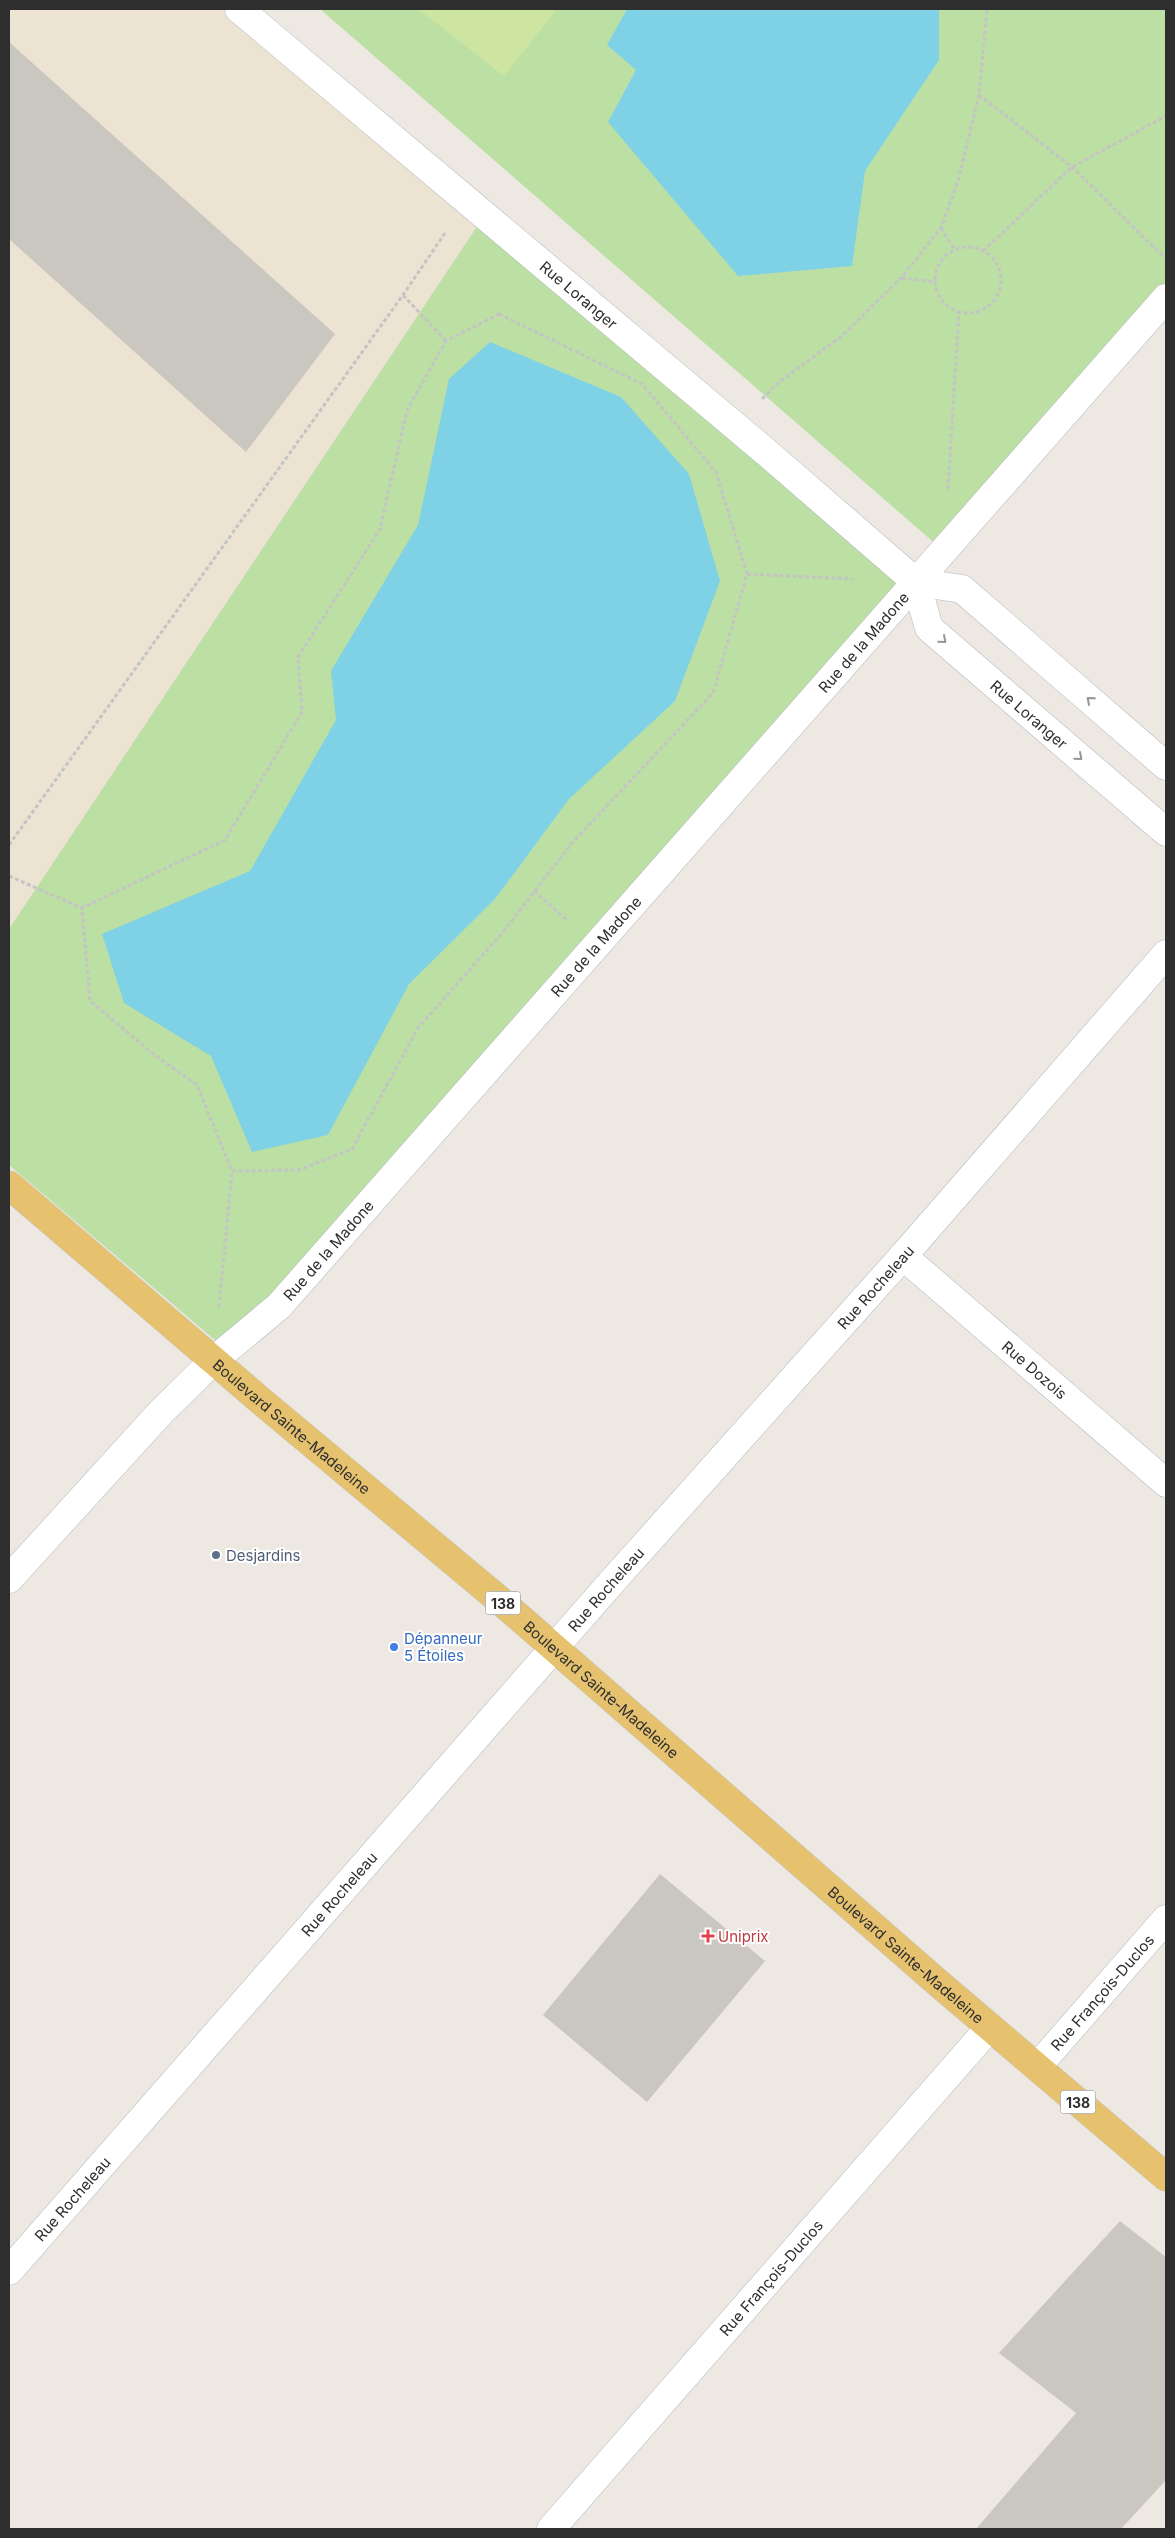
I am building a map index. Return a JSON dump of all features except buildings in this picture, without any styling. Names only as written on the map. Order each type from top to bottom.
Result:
[{"type":"main road","name":"Boulevard Sainte-Madeleine","points":[[9,1185],[213,1361],[554,1648],[990,2027],[1166,2177]]},
{"type":"street","name":"Rue Loranger","points":[[239,9],[736,426],[916,582],[929,628],[1166,832]]},
{"type":"street","name":"Rue de la Madone","points":[[9,1579],[146,1428],[213,1361],[279,1306],[1166,298]]},
{"type":"street","points":[[916,582],[962,589],[1166,766]]},
{"type":"street","name":"Rue Rocheleau","points":[[9,2271],[554,1648],[903,1256],[1166,954]]},
{"type":"street","name":"Rue Dozois","points":[[903,1256],[1166,1483]]},
{"type":"street","name":"Rue François-Duclos","points":[[1037,2067],[1166,1919]]},
{"type":"street","name":"Rue François-Duclos","points":[[551,2529],[990,2027]]},
{"type":"path","points":[[736,426],[779,382],[842,336],[901,278],[941,228],[958,181],[979,95],[987,9]]},
{"type":"path","points":[[979,95],[1072,167],[1166,259]]},
{"type":"path","points":[[983,251],[1072,167],[1166,116]]},
{"type":"path","points":[[9,845],[403,295],[468,200]]},
{"type":"path","points":[[941,228],[955,250]]},
{"type":"path","points":[[964,248],[983,251],[997,263],[1000,272],[999,291],[988,307],[969,313],[950,308],[943,300],[936,282],[936,272],[941,262],[955,250],[964,248]]},
{"type":"path","points":[[901,278],[936,282]]},
{"type":"path","points":[[403,295],[446,341]]},
{"type":"path","points":[[959,311],[947,503],[971,520]]},
{"type":"path","points":[[9,876],[82,908],[225,840],[302,712],[298,657],[380,529],[407,410],[446,341],[499,314],[642,384],[716,472],[747,574],[713,692],[572,843],[503,932],[418,1028],[352,1149],[298,1170],[232,1171]]},
{"type":"path","points":[[747,574],[856,579]]},
{"type":"path","points":[[534,891],[596,945]]},
{"type":"path","points":[[82,908],[90,1001],[156,1056],[198,1086],[232,1171],[213,1361]]},
{"type":"shaded area","points":[[9,9],[249,9],[484,216],[9,929]]},
{"type":"green space","points":[[320,9],[1166,9],[1166,287],[946,553]]},
{"type":"green space","points":[[418,9],[557,9],[504,76]]},
{"type":"green space","points":[[484,216],[921,582],[223,1347],[9,1165],[9,929]]},
{"type":"water","points":[[627,9],[939,9],[939,60],[865,171],[852,266],[738,276],[608,122],[636,70],[607,45]]},
{"type":"water","points":[[490,342],[621,397],[689,474],[720,581],[675,701],[569,799],[495,899],[409,984],[328,1135],[252,1152],[211,1056],[124,1003],[102,934],[250,871],[336,720],[331,671],[418,525],[449,379]]},
{"type":"place","name":"Desjardins","points":[[216,1555]]},
{"type":"place","name":"Dépanneur 5 Étoiles","points":[[394,1647]]},
{"type":"place","name":"Uniprix","points":[[708,1936]]}]
